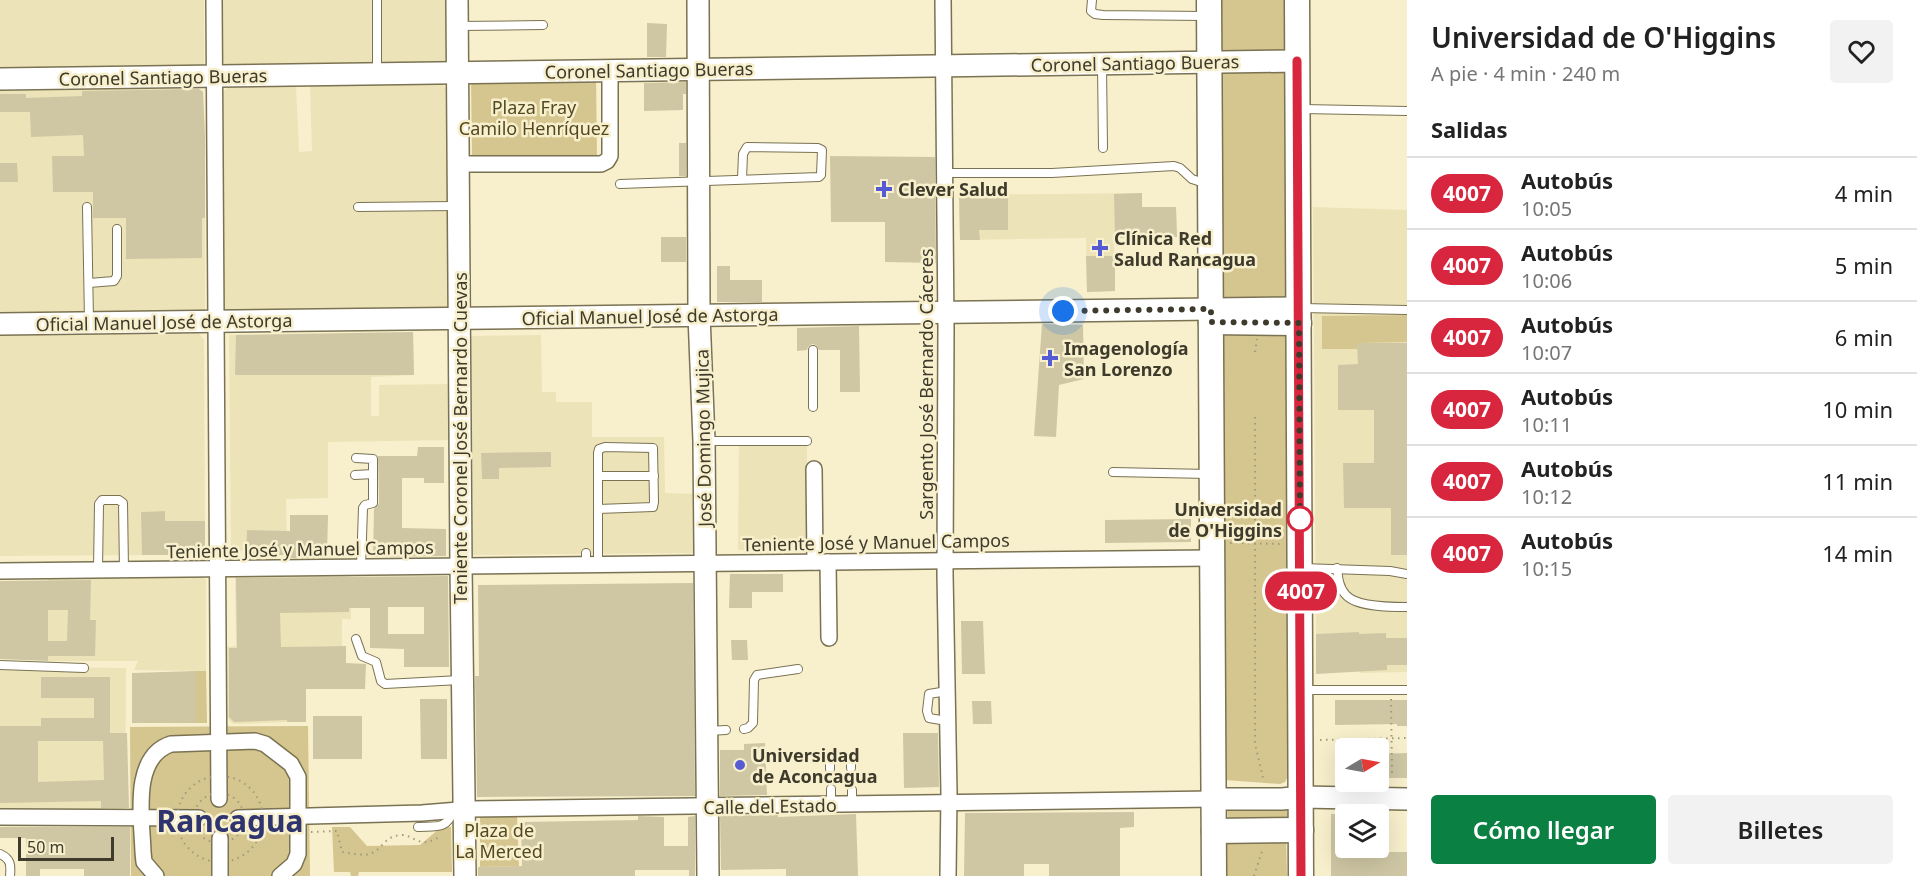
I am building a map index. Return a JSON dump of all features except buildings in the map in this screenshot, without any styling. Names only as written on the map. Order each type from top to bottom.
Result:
[{"type":"main road","points":[[1297,0],[1301,876]]},
{"type":"main road","points":[[1210,8],[1214,876]]},
{"type":"main road","points":[[1211,316],[1299,315]]},
{"type":"main road","points":[[1214,831],[1301,830]]},
{"type":"street","points":[[214,0],[219,796]]},
{"type":"street","name":"Teniente Coronel José Bernardo Cuevas","points":[[457,0],[463,680],[459,811],[465,850],[465,876]]},
{"type":"street","name":"José Domingo Mujica","points":[[698,0],[699,315],[704,441],[705,564],[702,684],[709,722],[708,876]]},
{"type":"street","name":"Sargento José Bernardo Cáceres","points":[[943,0],[948,876]]},
{"type":"street","name":"Coronel Santiago Bueras","points":[[0,79],[1297,61]]},
{"type":"street","points":[[458,164],[601,164],[607,161],[610,156],[609,71]]},
{"type":"street","name":"Oficial Manuel José de Astorga","points":[[0,324],[699,315],[813,317],[945,312],[1211,316]]},
{"type":"street","points":[[814,469],[829,639]]},
{"type":"street","name":"Teniente José y Manuel Campos","points":[[0,572],[461,566],[590,561],[705,564],[945,561],[1212,551]]},
{"type":"street","points":[[156,876],[144,862],[142,779],[147,766],[161,749],[171,744],[250,740],[260,742],[291,764],[298,777],[298,855],[296,861],[280,876]]},
{"type":"street","name":"Calle del Estado","points":[[241,818],[707,806],[831,797],[949,804],[1302,797],[1407,800]]},
{"type":"street","points":[[0,817],[197,818]]},
{"type":"street","points":[[220,841],[220,868]]},
{"type":"lane","points":[[377,0],[377,74]]},
{"type":"lane","points":[[1092,0],[1091,11],[1095,14],[1210,8]]},
{"type":"lane","points":[[457,26],[543,25]]},
{"type":"lane","points":[[1102,64],[1103,148]]},
{"type":"lane","points":[[1298,109],[1407,111]]},
{"type":"lane","points":[[620,184],[819,177],[822,150],[818,148],[747,147],[743,154],[742,179]]},
{"type":"lane","points":[[944,173],[1052,173],[1174,166],[1192,179],[1210,185]]},
{"type":"lane","points":[[358,207],[458,206]]},
{"type":"lane","points":[[87,207],[89,322]]},
{"type":"lane","points":[[88,283],[116,279],[117,230]]},
{"type":"lane","points":[[1299,315],[1407,310]]},
{"type":"lane","points":[[813,350],[813,407]]},
{"type":"lane","points":[[704,441],[807,441]]},
{"type":"lane","points":[[590,561],[598,509],[599,449],[605,447],[653,448],[652,507],[598,509]]},
{"type":"lane","points":[[356,458],[373,458],[373,504],[365,505],[363,508],[361,567]]},
{"type":"lane","points":[[1113,472],[1212,475]]},
{"type":"lane","points":[[355,475],[373,474]]},
{"type":"lane","points":[[598,476],[654,476]]},
{"type":"lane","points":[[98,570],[99,504],[102,500],[119,500],[123,503],[124,570]]},
{"type":"lane","points":[[1300,560],[1337,568],[1407,574]]},
{"type":"lane","points":[[1337,568],[1339,583],[1344,594],[1350,599],[1365,604],[1407,607]]},
{"type":"lane","points":[[356,639],[362,656],[376,662],[381,681],[385,684],[463,680]]},
{"type":"lane","points":[[0,665],[84,668]]},
{"type":"lane","points":[[744,729],[753,723],[754,680],[757,675],[798,669]]},
{"type":"lane","points":[[1301,690],[1407,690]]},
{"type":"lane","points":[[830,759],[830,769]]},
{"type":"lane","points":[[851,759],[851,768]]},
{"type":"lane","points":[[418,827],[445,825],[459,811]]},
{"type":"lane","points":[[0,854],[9,860],[10,876]]},
{"type":"path","points":[[1255,417],[1255,744],[1263,770],[1263,780],[1265,783],[1274,784],[1278,799]]},
{"type":"path","points":[[1212,551],[1254,543],[1283,544],[1300,560]]},
{"type":"path","points":[[1391,690],[1392,776]]},
{"type":"path","points":[[1301,741],[1407,738]]},
{"type":"path","points":[[218,777],[230,777],[247,784],[255,791],[259,800],[261,818],[258,838],[250,851],[220,868],[188,849],[179,833],[177,818],[178,806],[189,787],[198,781],[218,777]]},
{"type":"path","points":[[219,796],[234,799],[241,807],[241,830],[237,836],[226,842],[213,843],[198,831],[196,807],[203,799],[219,796]]},
{"type":"path","points":[[299,832],[337,831],[342,852],[364,855],[372,854],[387,839],[402,835],[427,843],[446,836],[453,837],[465,850]]},
{"type":"shaded area","points":[[0,0],[204,0],[204,65],[200,70],[0,73]]},
{"type":"shaded area","points":[[222,0],[448,0],[446,59],[440,65],[227,66],[221,59]]},
{"type":"shaded area","points":[[440,83],[446,88],[450,311],[227,314],[223,309],[221,94],[228,87],[296,86],[299,152],[312,151],[310,85]]},
{"type":"shaded area","points":[[198,88],[203,92],[205,137],[205,309],[200,314],[0,314],[0,91]]},
{"type":"shaded area","name":"Clínica Red Salud Rancagua","points":[[1142,193],[1142,207],[1176,207],[1177,237],[1114,238],[1115,291],[1087,292],[1086,238],[960,240],[959,195]]},
{"type":"shaded area","points":[[1313,207],[1407,210],[1407,672],[1360,673],[1359,633],[1316,634]]},
{"type":"shaded area","points":[[413,332],[414,375],[371,377],[371,416],[379,416],[379,385],[451,384],[451,440],[328,442],[328,498],[286,499],[287,551],[231,551],[229,335]]},
{"type":"shaded area","points":[[199,334],[204,339],[205,521],[165,521],[165,511],[142,512],[142,555],[0,556],[0,335]]},
{"type":"shaded area","points":[[541,335],[542,392],[556,392],[556,402],[592,402],[592,437],[664,437],[665,493],[697,494],[698,553],[473,555],[471,336]]},
{"type":"shaded area","points":[[739,443],[807,445],[807,550],[738,550]]},
{"type":"shaded area","points":[[351,572],[351,619],[342,619],[342,646],[286,647],[287,722],[233,724],[227,718],[227,647],[236,646],[235,573]]},
{"type":"shaded area","points":[[200,575],[206,580],[206,671],[134,670],[138,661],[48,661],[48,578]]},
{"type":"shaded area","points":[[0,668],[126,668],[125,815],[0,814]]},
{"type":"green space","points":[[1214,0],[1286,0],[1286,302],[1217,302]]},
{"type":"green space","name":"Plaza Fray Camilo Henríquez","points":[[596,74],[597,159],[472,160],[471,76]]},
{"type":"green space","points":[[1407,315],[1407,342],[1358,343],[1357,349],[1322,349],[1322,316]]},
{"type":"green space","points":[[1218,327],[1285,331],[1288,339],[1287,778],[1280,784],[1225,780]]},
{"type":"green space","points":[[196,671],[206,671],[207,723],[196,723]]},
{"type":"green space","points":[[308,726],[310,876],[131,876],[130,727]]},
{"type":"green space","points":[[1227,806],[1286,808],[1288,816],[1285,820],[1228,820]]},
{"type":"green space","name":"Plaza de La Merced","points":[[517,815],[519,866],[480,867],[480,816]]},
{"type":"green space","points":[[332,827],[350,827],[367,846],[420,845],[440,828],[451,827],[452,872],[359,872],[358,876],[351,876],[350,872],[334,872]]},
{"type":"green space","points":[[1286,838],[1287,876],[1219,876],[1224,840]]},
{"type":"bus line","name":"4007","points":[[1297,61],[1300,296],[1301,876]]},
{"type":"place","name":"Clever Salud","points":[[884,189]]},
{"type":"place","name":"Clínica Red Salud Rancagua","points":[[1100,248]]},
{"type":"place","name":"Imagenología San Lorenzo","points":[[1050,358]]},
{"type":"place","name":"Universidad de O'Higgins","points":[[1300,519]]},
{"type":"place","name":"Universidad de Aconcagua","points":[[740,765]]},
{"type":"district","name":"Rancagua","points":[[230,820]]},
{"type":"route","points":[[1063,311],[1211,309],[1211,322],[1299,323],[1300,528],[1300,519]]}]
